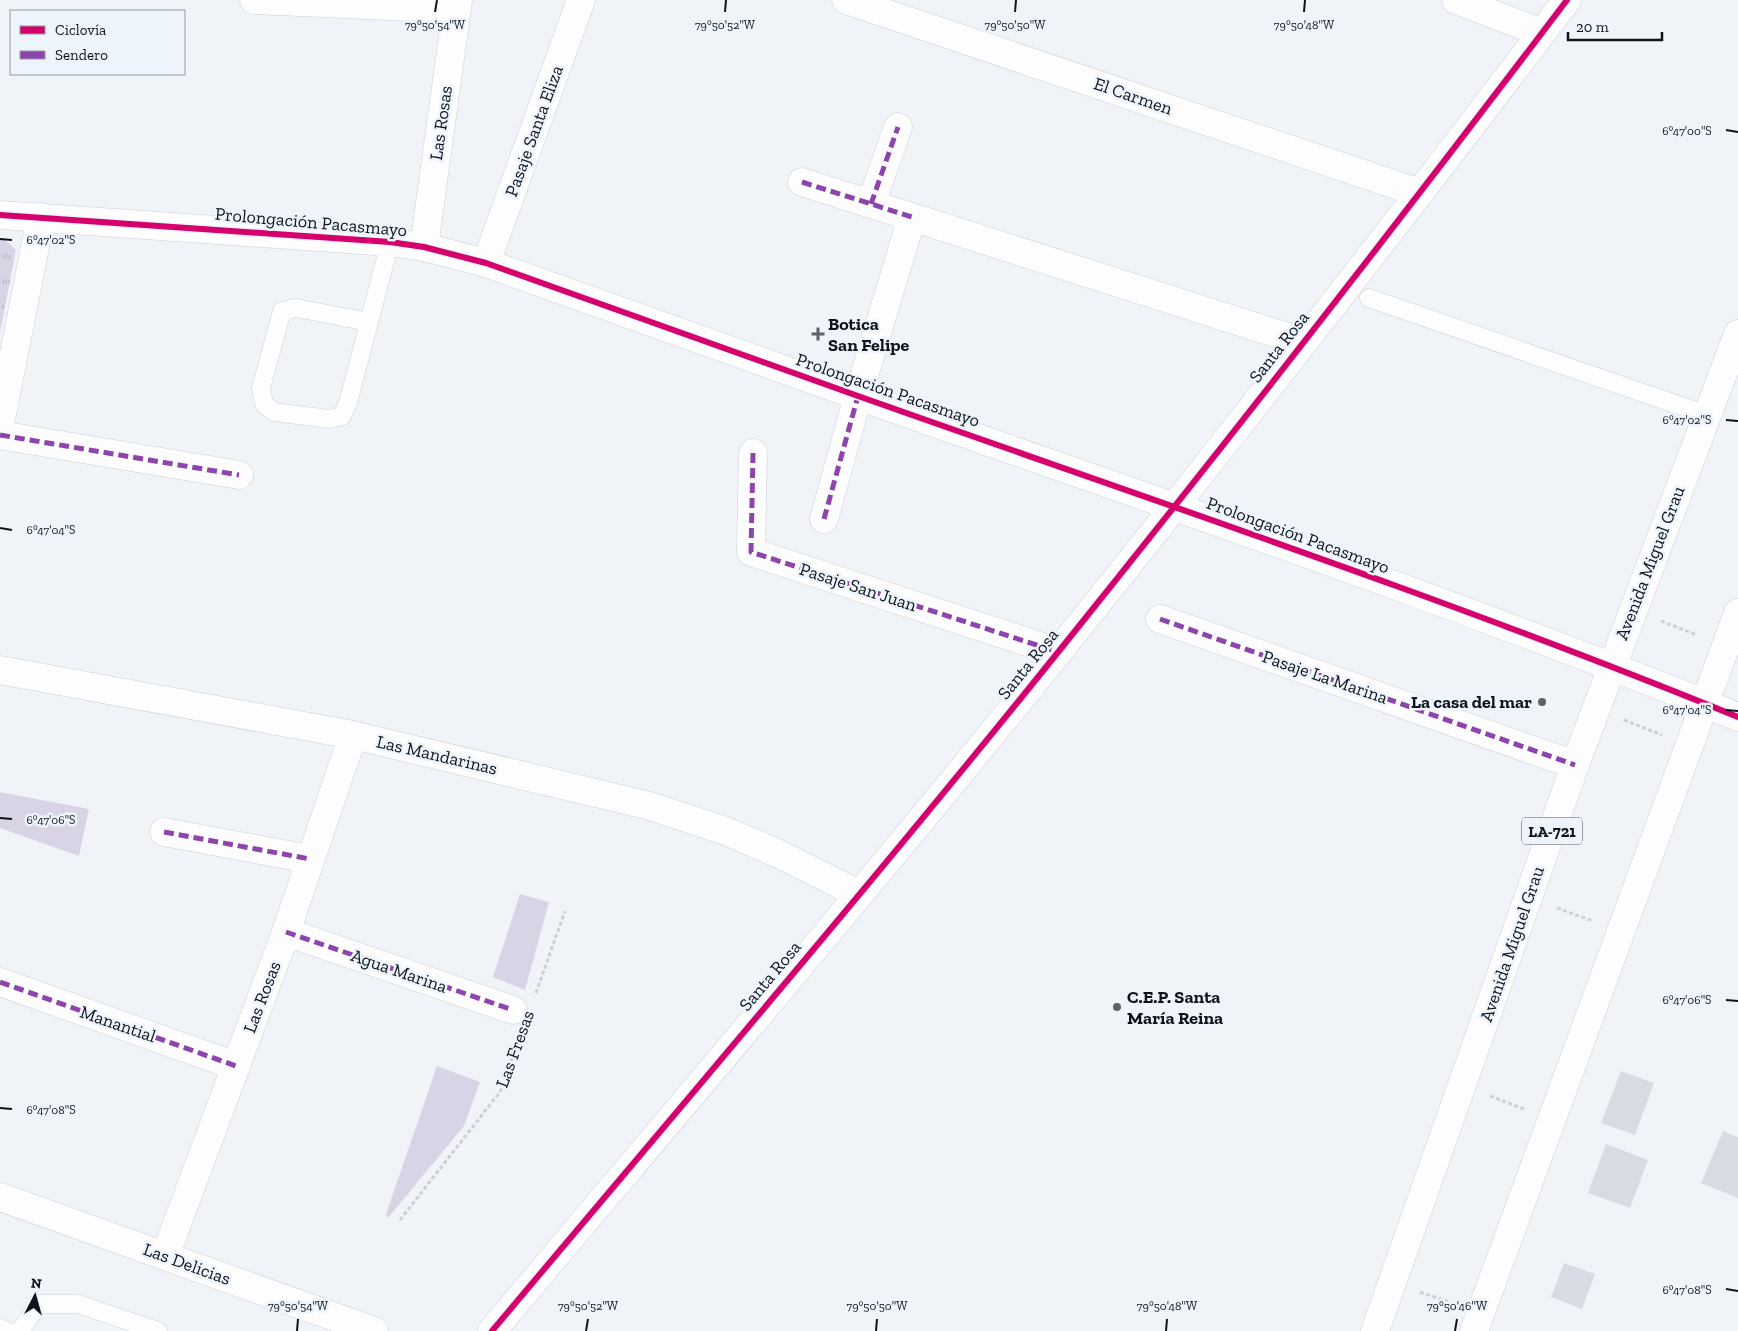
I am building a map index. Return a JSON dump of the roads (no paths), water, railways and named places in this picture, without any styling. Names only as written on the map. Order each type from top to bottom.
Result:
[{"type":"street","points":[[254,0],[458,4]]},
{"type":"street","name":"Pasaje Santa Eliza","points":[[486,263],[581,0]]},
{"type":"street","points":[[1456,0],[1542,33]]},
{"type":"street","name":"Santa Rosa","points":[[492,1331],[859,894],[1058,652],[1420,193],[1567,0]]},
{"type":"street","name":"El Carmen","points":[[861,2],[1420,193]]},
{"type":"street","name":"Las Rosas","points":[[424,247],[458,4]]},
{"type":"street","points":[[872,204],[898,127]]},
{"type":"street","points":[[802,182],[1303,342]]},
{"type":"street","name":"Prolongación Pacasmayo","points":[[0,215],[390,242],[424,247],[486,263],[858,396],[1174,506],[1611,666],[1738,717]]},
{"type":"street","points":[[824,519],[858,396],[912,217]]},
{"type":"street","points":[[0,424],[41,218]]},
{"type":"street","name":"Avenida Miguel Grau","points":[[1375,1331],[1595,709],[1738,334]]},
{"type":"street","points":[[0,436],[239,475]]},
{"type":"street","name":"Pasaje San Juan","points":[[753,454],[751,552],[1058,652]]},
{"type":"street","points":[[1478,1322],[1738,613]]},
{"type":"street","name":"Pasaje La Marina","points":[[1160,619],[1575,765]]},
{"type":"street","name":"Las Mandarinas","points":[[0,670],[353,735],[650,806],[726,831],[779,854],[859,894]]},
{"type":"street","name":"Las Rosas","points":[[166,1256],[286,932],[353,735]]},
{"type":"street","points":[[164,832],[310,859]]},
{"type":"street","name":"Agua Marina","points":[[286,932],[523,1013]]},
{"type":"street","name":"Manantial","points":[[0,982],[236,1066]]},
{"type":"street","name":"Las Delicias","points":[[0,1197],[374,1331]]},
{"type":"lane","points":[[368,322],[296,308],[282,311],[261,388],[264,404],[274,412],[328,419],[342,416],[348,403],[390,242]]},
{"type":"lane","points":[[1369,298],[1708,414]]},
{"type":"lane","points":[[20,1331],[38,1304],[78,1304],[158,1331]]},
{"type":"lane","points":[[0,1328],[7,1331]]},
{"type":"place","name":"Botica San Felipe","points":[[818,334]]},
{"type":"place","name":"La casa del mar","points":[[1542,702]]},
{"type":"place","name":"C.E.P. Santa María Reina","points":[[1117,1007]]}]
